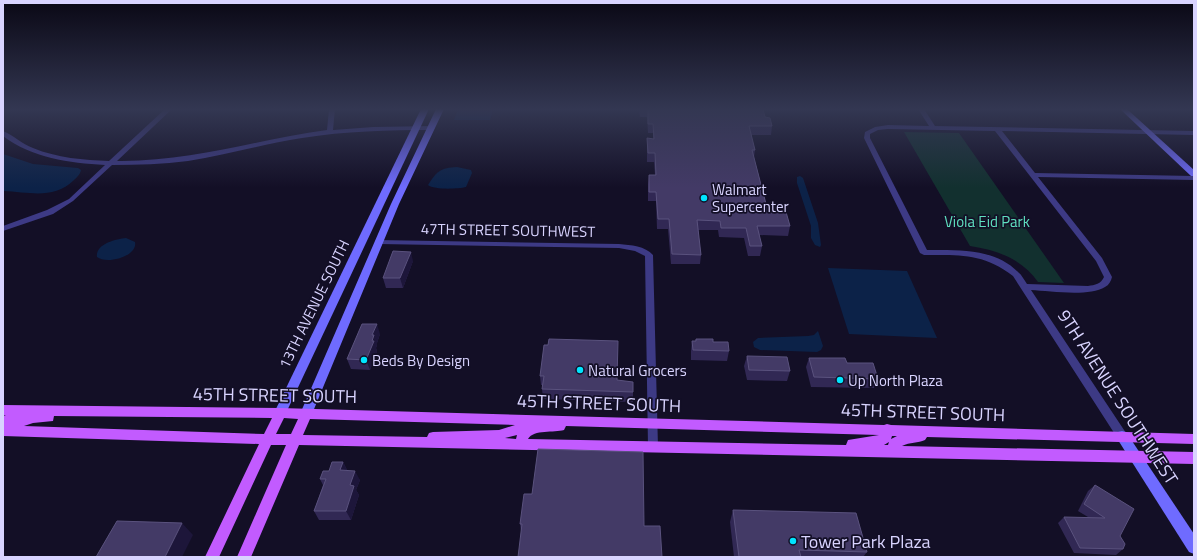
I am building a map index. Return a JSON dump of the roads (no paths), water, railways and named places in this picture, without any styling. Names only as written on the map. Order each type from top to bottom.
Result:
[{"type":"main road","name":"13TH AVENUE SOUTH","points":[[212,557],[412,135]]},
{"type":"main road","points":[[244,557],[395,204],[429,135]]},
{"type":"main road","points":[[1151,135],[1194,174]]},
{"type":"main road","points":[[379,242],[371,240],[388,195],[388,188]]},
{"type":"main road","name":"45TH STREET SOUTH","points":[[3,410],[280,413],[887,429],[1194,439]]},
{"type":"main road","points":[[5,428],[25,410]]},
{"type":"main road","points":[[5,428],[32,417],[108,417],[161,412]]},
{"type":"main road","points":[[394,441],[457,435],[499,435],[519,429],[524,419]]},
{"type":"main road","points":[[521,445],[523,434],[530,429],[542,427],[586,426],[599,421]]},
{"type":"main road","points":[[5,428],[295,440],[1194,458]]},
{"type":"main road","points":[[766,449],[792,443],[859,444],[878,442],[885,438],[887,429]]},
{"type":"main road","points":[[893,451],[894,443],[910,436],[967,438],[1011,433]]},
{"type":"main road","name":"9TH AVENUE SOUTHWEST","points":[[1122,436],[1194,547]]},
{"type":"street","points":[[6,135],[21,146],[41,154],[111,164],[170,162],[302,135]]},
{"type":"street","points":[[3,229],[63,205],[79,194],[141,135]]},
{"type":"street","points":[[868,135],[867,138],[871,147],[924,253],[970,253],[994,259],[1007,266],[1016,274],[1025,287],[1082,289],[1103,286],[1107,282],[1108,277],[1099,260],[1002,135]]},
{"type":"street","points":[[1032,175],[1194,178]]},
{"type":"street","name":"47TH STREET SOUTHWEST","points":[[379,242],[619,246],[636,248],[649,255],[653,423]]},
{"type":"street","name":"9TH AVENUE SOUTHWEST","points":[[1025,287],[1122,436]]},
{"type":"street","points":[[653,423],[653,447]]},
{"type":"water","points":[[3,154],[33,164],[78,168],[81,170],[79,175],[66,186],[49,193],[3,191]]},
{"type":"water","points":[[457,167],[471,170],[472,173],[466,187],[452,189],[431,187],[428,185],[434,176],[443,169]]},
{"type":"water","points":[[800,176],[803,178],[818,223],[820,247],[815,245],[811,238],[811,226],[797,183],[797,177]]},
{"type":"water","points":[[126,238],[135,242],[135,247],[127,255],[121,258],[108,260],[97,257],[97,252],[99,249],[107,243]]},
{"type":"water","points":[[828,268],[907,271],[937,338],[849,334]]},
{"type":"water","points":[[818,331],[823,346],[821,350],[817,352],[760,350],[754,347],[753,342],[758,338],[808,336],[814,335]]},
{"type":"place","name":"Walmart Supercenter","points":[[704,198]]},
{"type":"place","name":"Beds By Design","points":[[364,360]]},
{"type":"place","name":"Natural Grocers","points":[[580,370]]},
{"type":"place","name":"Up North Plaza","points":[[840,380]]},
{"type":"place","name":"Tower Park Plaza","points":[[793,541]]},
{"type":"park label","name":"Viola Eid Park","points":[[987,221]]}]
